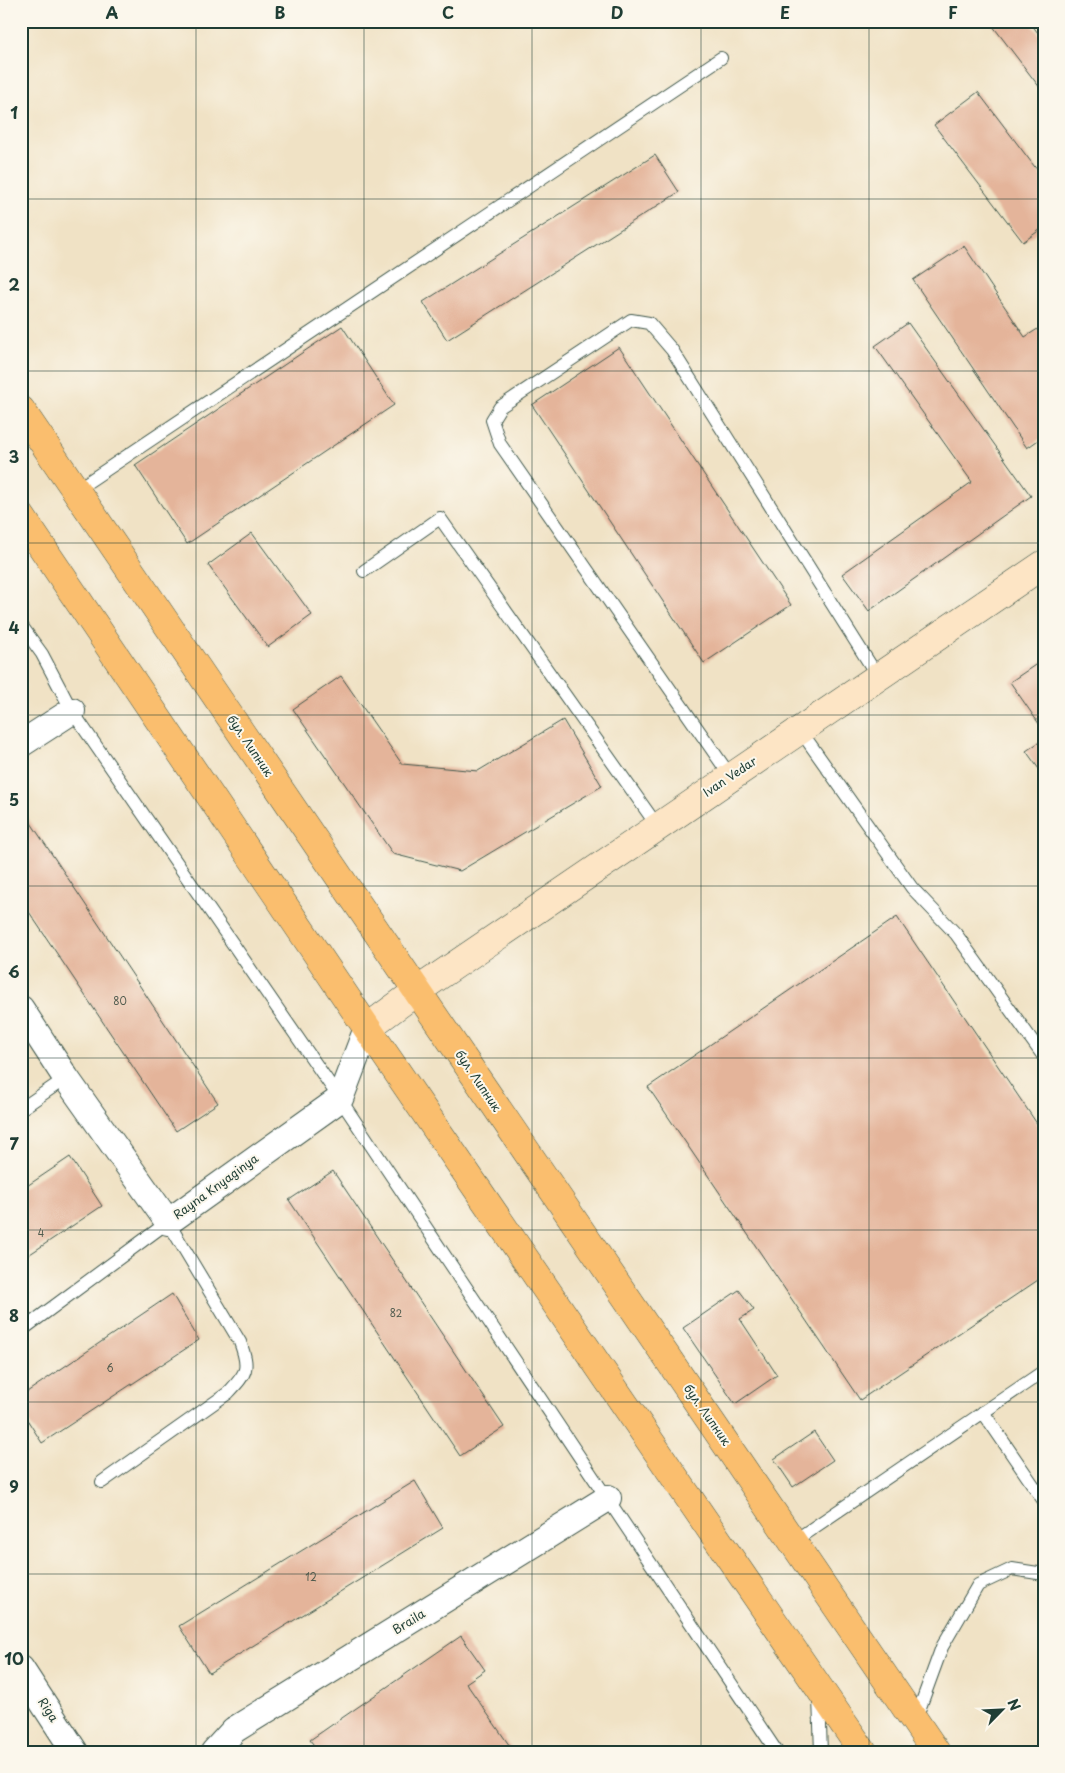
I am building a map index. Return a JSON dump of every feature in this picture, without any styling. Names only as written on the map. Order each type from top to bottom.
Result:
[{"type":"main road","name":"бул. Липник","points":[[21,410],[794,1541],[936,1752]]},
{"type":"main road","points":[[24,526],[863,1752]]},
{"type":"street","name":"Ivan Vedar","points":[[367,1028],[417,991],[1044,564]]},
{"type":"street","points":[[21,744],[72,711]]},
{"type":"street","name":"Rayna Knyaginya","points":[[21,1009],[66,1078],[168,1222],[340,1099]]},
{"type":"street","points":[[340,1099],[367,1028]]},
{"type":"street","name":"Braila","points":[[214,1752],[234,1730],[608,1498]]},
{"type":"street","name":"Riga","points":[[21,1669],[75,1752]]},
{"type":"lane","points":[[76,490],[721,58]]},
{"type":"lane","points":[[731,777],[500,444],[492,420],[500,407],[631,320],[649,323],[672,350],[878,677]]},
{"type":"lane","points":[[364,571],[440,518],[658,827]]},
{"type":"lane","points":[[21,625],[42,654],[72,711],[340,1099],[777,1752]]},
{"type":"lane","points":[[800,730],[912,888],[956,934],[1044,1057]]},
{"type":"lane","points":[[21,1109],[66,1078]]},
{"type":"lane","points":[[22,1330],[168,1222],[240,1342],[247,1361],[242,1378],[228,1393],[102,1482]]},
{"type":"lane","points":[[794,1541],[1044,1371]]},
{"type":"lane","points":[[983,1412],[1044,1501]]},
{"type":"lane","points":[[915,1721],[942,1647],[978,1585],[1012,1569],[1044,1574]]},
{"type":"lane","points":[[819,1688],[821,1752]]},
{"type":"building","points":[[989,21],[1029,21],[1044,41],[1044,93]]},
{"type":"building","points":[[978,92],[1044,179],[1044,227],[1023,242],[934,125]]},
{"type":"building","points":[[655,155],[679,192],[447,340],[423,302]]},
{"type":"building","points":[[964,246],[1025,337],[1044,325],[1044,436],[1027,448],[913,280]]},
{"type":"building","points":[[908,323],[1031,496],[869,611],[842,574],[972,482],[875,346]]},
{"type":"building","points":[[342,326],[394,405],[187,544],[135,465]]},
{"type":"building","points":[[619,347],[791,605],[704,663],[532,405]]},
{"type":"building","points":[[252,533],[312,615],[268,647],[208,565]]},
{"type":"building","points":[[1044,659],[1044,731],[1010,682]]},
{"type":"building","points":[[341,676],[402,764],[478,771],[563,720],[602,786],[460,871],[393,854],[293,709]]},
{"type":"building","points":[[1044,739],[1044,776],[1026,751]]},
{"type":"building","points":[[21,808],[218,1103],[176,1131],[21,900]]},
{"type":"building","points":[[897,917],[1044,1134],[1044,1276],[860,1400],[648,1087]]},
{"type":"building","points":[[70,1157],[102,1206],[21,1260],[21,1190]]},
{"type":"building","points":[[333,1171],[504,1427],[460,1456],[289,1200]]},
{"type":"building","points":[[739,1290],[754,1310],[740,1319],[777,1375],[735,1404],[683,1328]]},
{"type":"building","points":[[172,1294],[199,1340],[42,1443],[21,1410],[21,1396]]},
{"type":"building","points":[[814,1432],[833,1460],[793,1487],[774,1459]]},
{"type":"building","points":[[415,1481],[443,1528],[209,1673],[179,1626]]},
{"type":"building","points":[[461,1636],[485,1670],[466,1683],[514,1752],[319,1752],[310,1740]]}]
